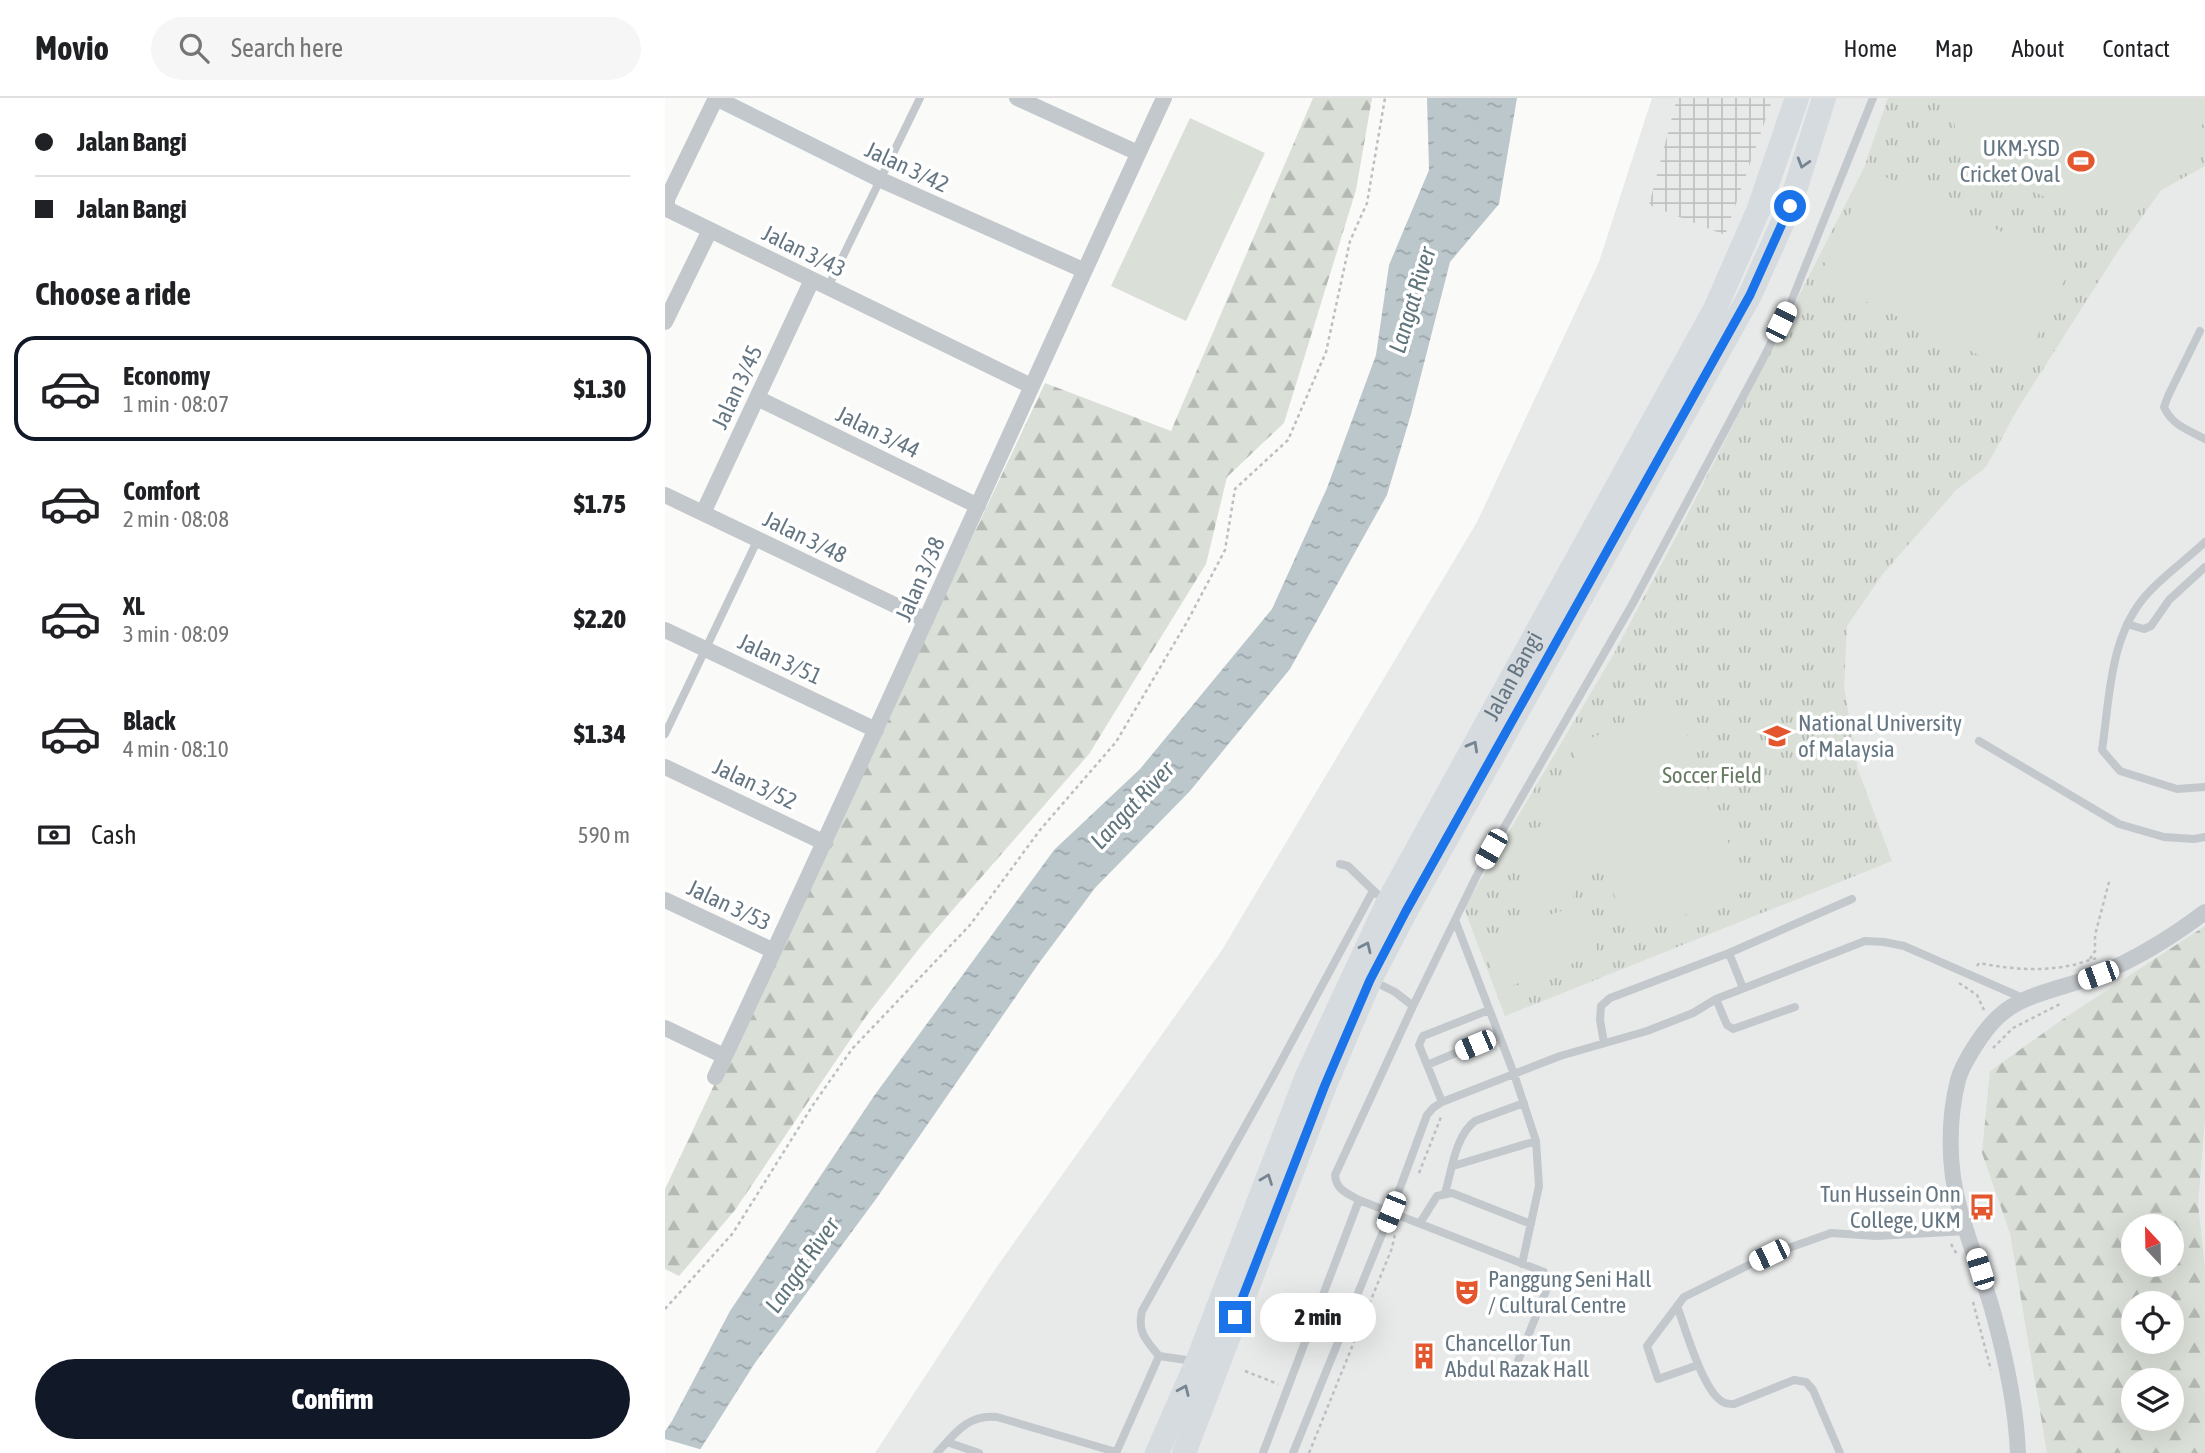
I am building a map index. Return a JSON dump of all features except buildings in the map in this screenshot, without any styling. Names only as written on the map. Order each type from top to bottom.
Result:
[{"type":"main road","name":"Jalan Bangi","points":[[1157,1453],[1197,1362],[1307,1076],[1380,896],[1716,309],[1758,211],[1797,98]]},
{"type":"main road","name":"Jalan Bangi","points":[[1184,1453],[1325,1085],[1370,980],[1750,295],[1790,206],[1824,98]]},
{"type":"street","name":"Jalan 3/42","points":[[716,98],[881,180],[1083,270]]},
{"type":"street","name":"Jalan 3/43","points":[[716,98],[667,199],[667,209],[1031,386]]},
{"type":"street","points":[[1017,98],[1139,153]]},
{"type":"street","name":"Jalan 3/38","points":[[715,1077],[1164,98]]},
{"type":"street","points":[[665,322],[710,230]]},
{"type":"street","name":"Jalan 3/45","points":[[703,513],[812,280]]},
{"type":"street","name":"Jalan 3/44","points":[[757,398],[978,506]]},
{"type":"street","name":"Jalan 3/48","points":[[665,495],[926,620]]},
{"type":"street","name":"Jalan 3/51","points":[[665,630],[876,730]]},
{"type":"street","name":"Jalan 3/52","points":[[665,767],[825,842]]},
{"type":"street","name":"Jalan 3/53","points":[[665,900],[774,951]]},
{"type":"street","points":[[2018,1453],[2011,1383],[1993,1311],[1958,1205],[1951,1163],[1952,1115],[1959,1078],[1973,1050],[1998,1017],[2026,999],[2067,987],[2127,961],[2170,938],[2205,912]]},
{"type":"street","points":[[665,1028],[724,1056]]},
{"type":"lane","points":[[828,287],[921,98]]},
{"type":"lane","points":[[1518,1361],[1548,1286],[1544,1272],[1359,1200],[1338,1189],[1335,1175],[1478,873],[1633,603],[1762,361],[1791,302],[1873,98]]},
{"type":"lane","points":[[2200,331],[2164,407],[2168,417],[2176,424],[2205,439]]},
{"type":"lane","points":[[665,734],[758,539]]},
{"type":"lane","points":[[2205,542],[2147,593],[2127,624],[2116,653],[2102,750],[2120,771],[2177,789],[2205,787]]},
{"type":"lane","points":[[2127,624],[2144,629],[2151,626],[2169,600],[2205,568]]},
{"type":"lane","points":[[1979,741],[2119,824],[2164,837],[2205,837]]},
{"type":"lane","points":[[1197,1362],[1159,1356],[1145,1338],[1139,1323],[1142,1311],[1277,1069],[1380,896],[1348,866],[1340,864]]},
{"type":"lane","points":[[1604,1043],[1601,1006],[1610,998],[1729,953],[1853,899]]},
{"type":"lane","points":[[1455,920],[1514,1074],[1536,1141],[1539,1186],[1522,1264]]},
{"type":"lane","points":[[1293,1453],[1391,1212],[1427,1115],[1442,1102],[1560,1056],[1647,1031],[1693,1013],[1716,999],[1865,941],[1903,946],[2026,999]]},
{"type":"lane","points":[[1729,953],[1744,988]]},
{"type":"lane","points":[[1370,980],[1395,992],[1413,1006]]},
{"type":"lane","points":[[1716,999],[1727,1024],[1733,1029],[1795,1007]]},
{"type":"lane","points":[[1442,1102],[1419,1045],[1423,1036],[1489,1010]]},
{"type":"lane","points":[[1427,1065],[1499,1035]]},
{"type":"lane","points":[[1445,1193],[1462,1135],[1468,1126],[1524,1103]]},
{"type":"lane","points":[[1453,1166],[1536,1141]]},
{"type":"lane","points":[[1420,1223],[1433,1201],[1445,1193],[1452,1193],[1531,1224]]},
{"type":"lane","points":[[1263,1453],[1359,1200]]},
{"type":"lane","points":[[1698,1365],[1658,1379],[1647,1346],[1684,1297],[1769,1255],[1831,1233],[1877,1236],[1967,1231]]},
{"type":"lane","points":[[1677,1306],[1698,1365],[1716,1397],[1724,1404],[1734,1404],[1794,1380],[1806,1382],[1813,1390],[1840,1453]]},
{"type":"lane","points":[[937,1453],[970,1420],[982,1416],[997,1417],[1116,1452],[1159,1356]]},
{"type":"lane","points":[[947,1442],[978,1453]]},
{"type":"path","points":[[665,1309],[733,1233],[813,1105],[852,1049],[970,925],[1040,830],[1116,742],[1187,622],[1225,550],[1235,489],[1288,440],[1326,352],[1350,241],[1367,203],[1385,98]]},
{"type":"path","points":[[2095,951],[2095,935],[2109,882]]},
{"type":"path","points":[[1970,975],[1979,963],[2027,971],[2074,965],[2106,957]]},
{"type":"path","points":[[1952,978],[1977,995],[1984,1011]]},
{"type":"path","points":[[1988,1056],[2013,1028],[2065,1002]]},
{"type":"path","points":[[1415,1183],[1444,1111]]},
{"type":"path","points":[[1310,1453],[1392,1248],[1401,1216]]},
{"type":"path","points":[[1947,1232],[1954,1252],[1960,1259]]},
{"type":"path","points":[[1973,1301],[1991,1373]]},
{"type":"path","points":[[1245,1371],[1287,1388]]},
{"type":"shaded area","name":"National University of Malaysia","points":[[1652,98],[2205,98],[2205,1453],[875,1453],[996,1268],[1222,950],[1477,522],[1599,262]]},
{"type":"shaded area","points":[[1677,98],[1773,98],[1725,235],[1649,205]]},
{"type":"green space","points":[[1313,98],[1372,98],[1356,190],[1284,423],[1227,477],[1206,564],[1089,754],[922,945],[867,1015],[735,1210],[679,1276],[665,1269],[665,1189],[1045,383],[1171,431]]},
{"type":"green space","name":"Soccer Field","points":[[1888,98],[2205,98],[2205,166],[2161,190],[2118,251],[2017,410],[1986,467],[1956,490],[1882,575],[1847,626],[1844,687],[1858,770],[1892,861],[1505,1016],[1464,908],[1612,657],[1675,539],[1864,168]]},
{"type":"green space","name":"UKM-YSD Cricket Oval","points":[[1948,98],[2205,98],[2204,121],[2190,150],[2168,175],[2145,193],[2122,206],[2078,207],[2051,200],[1992,171],[1970,152],[1955,127]]},
{"type":"green space","points":[[1190,118],[1265,153],[1186,321],[1111,286]]},
{"type":"green space","points":[[1871,170],[2072,265],[2019,374],[1818,279]]},
{"type":"green space","points":[[1676,706],[1747,891],[1630,936],[1599,856],[1564,869],[1574,897],[1534,912],[1506,839],[1544,825],[1533,796],[1583,777],[1571,745]]},
{"type":"green space","points":[[1580,904],[1598,954],[1500,990],[1481,940]]},
{"type":"green space","points":[[2205,926],[2205,1119],[2198,1204],[2205,1268],[2205,1453],[2047,1453],[2010,1233],[1982,1153],[1990,1071],[2066,1017]]},
{"type":"water","name":"Langat River","points":[[1427,98],[1517,98],[1499,204],[1450,262],[1387,495],[1290,669],[1190,791],[1095,888],[1039,963],[876,1199],[755,1363],[698,1453],[665,1453],[665,1431],[730,1311],[874,1096],[1054,850],[1140,769],[1272,609],[1327,488],[1376,355],[1389,265],[1429,170]]},
{"type":"pier","points":[[665,1439],[703,1450],[702,1453],[665,1453]]},
{"type":"place","name":"UKM-YSD Cricket Oval","points":[[2081,161]]},
{"type":"place","name":"National University of Malaysia","points":[[1777,736]]},
{"type":"place","name":"Tun Hussein Onn College, UKM","points":[[1982,1207]]},
{"type":"place","name":"Panggung Seni Hall / Cultural Centre","points":[[1467,1292]]},
{"type":"place","name":"Chancellor Tun Abdul Razak Hall","points":[[1424,1356]]},
{"type":"route","points":[[1235,1317],[1325,1085],[1370,980],[1750,295],[1790,206]]}]
